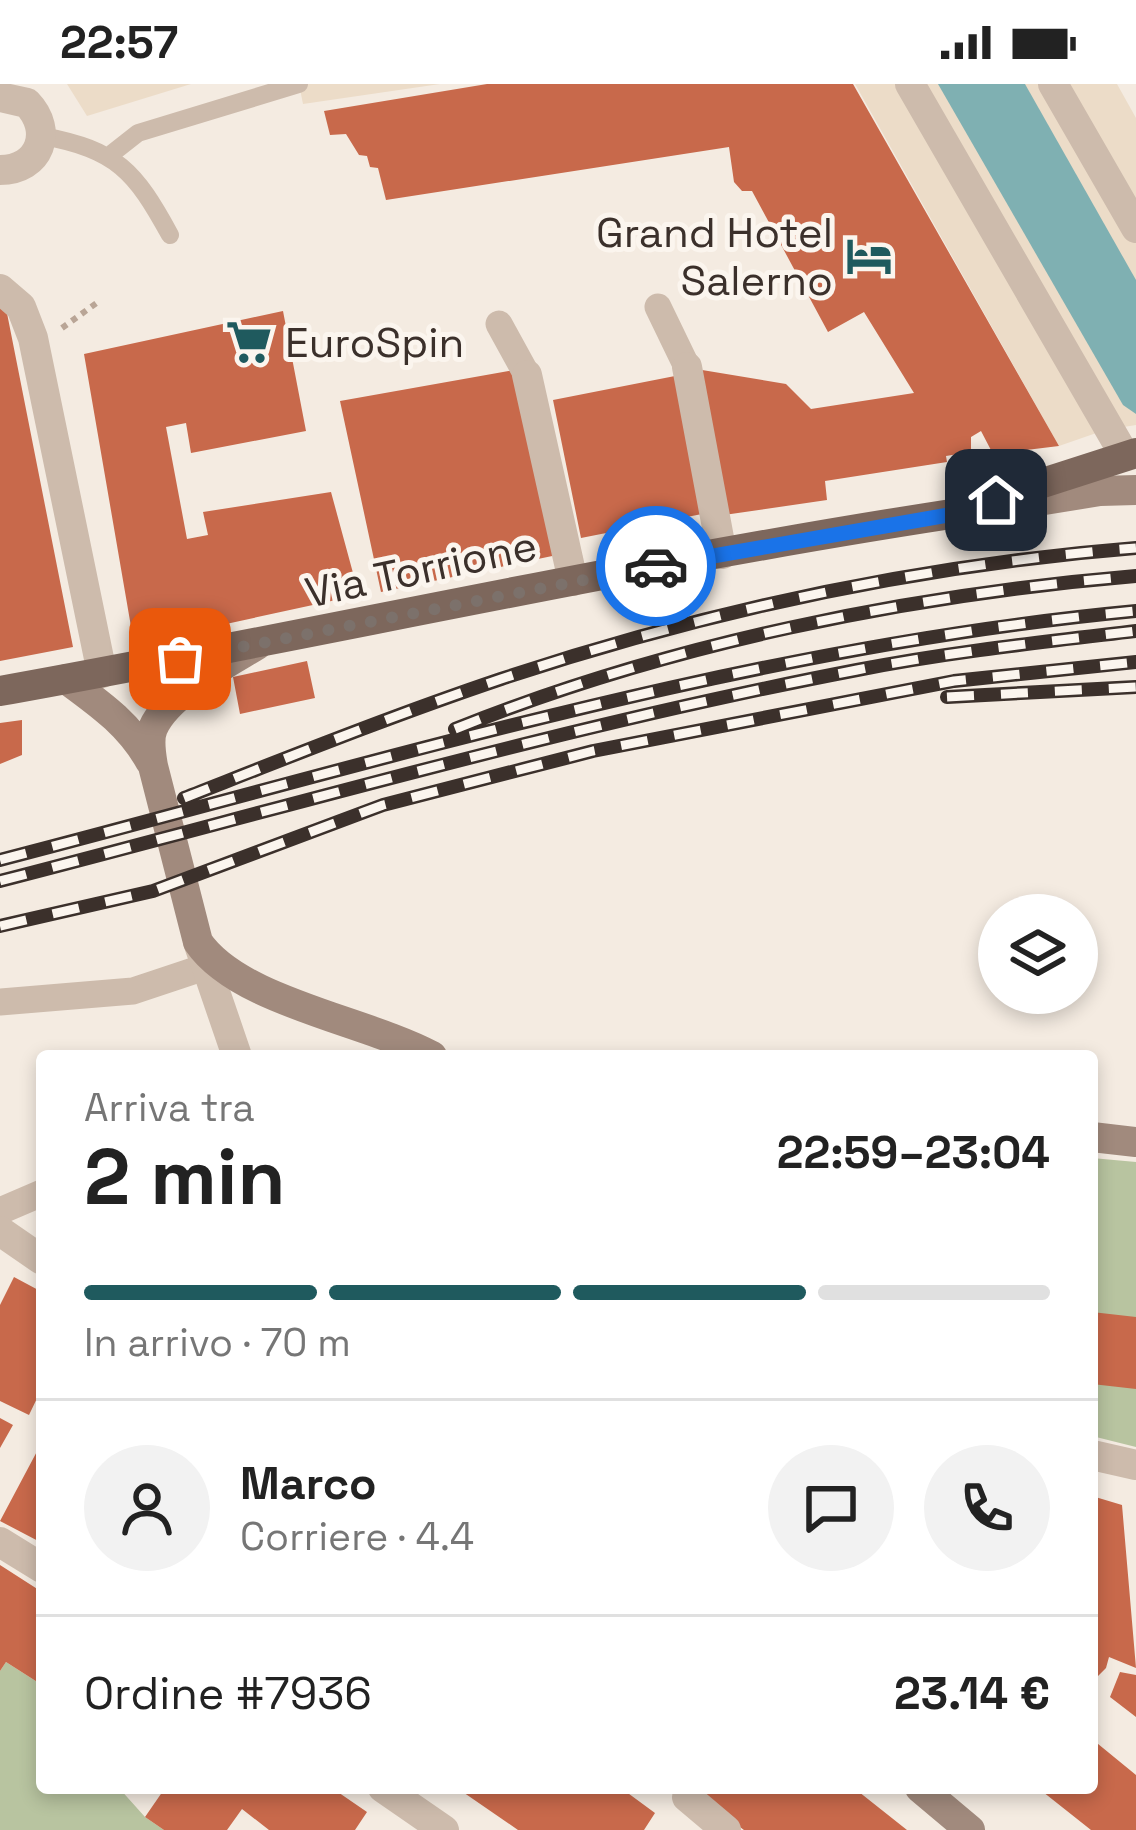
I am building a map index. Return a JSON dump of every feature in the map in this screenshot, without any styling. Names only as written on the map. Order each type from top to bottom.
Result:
[{"type":"main road","name":"Via Torrione","points":[[0,691],[257,645],[573,580],[971,511],[1131,454]]},
{"type":"main road","points":[[971,511],[1136,490]]},
{"type":"main road","points":[[257,645],[197,683],[165,711],[151,736],[153,766],[203,951],[249,984],[421,1050]]},
{"type":"main road","points":[[66,679],[135,734],[153,766]]},
{"type":"main road","points":[[1098,1138],[1136,1142]]},
{"type":"main road","points":[[927,1794],[970,1830]]},
{"type":"street","points":[[910,84],[1131,454]]},
{"type":"street","points":[[1053,84],[1136,228]]},
{"type":"street","points":[[0,170],[13,170],[34,158],[43,136],[36,112],[12,93]]},
{"type":"street","points":[[0,289],[21,307],[33,338],[102,673]]},
{"type":"street","points":[[658,307],[687,367],[722,554]]},
{"type":"street","points":[[499,324],[527,375],[573,580]]},
{"type":"street","points":[[0,1002],[133,991],[203,951],[235,1050]]},
{"type":"street","points":[[0,1211],[36,1196]]},
{"type":"street","points":[[0,1231],[36,1256]]},
{"type":"street","points":[[1098,1456],[1136,1465]]},
{"type":"street","points":[[0,1542],[36,1564]]},
{"type":"street","points":[[392,1794],[444,1830]]},
{"type":"street","points":[[692,1796],[726,1830]]},
{"type":"lane","points":[[110,155],[138,133],[299,84]]},
{"type":"lane","points":[[43,136],[110,155],[138,181],[170,235]]},
{"type":"green space","points":[[1098,1159],[1136,1162],[1136,1447],[1098,1438]]},
{"type":"green space","points":[[6,1662],[36,1681],[36,1794],[124,1794],[164,1830],[0,1830],[0,1671]]},
{"type":"shaded area","points":[[67,84],[191,84],[87,116]]},
{"type":"shaded area","points":[[299,84],[440,84],[303,104]]},
{"type":"shaded area","points":[[855,84],[1117,84],[1136,118],[1136,425],[1059,446]]},
{"type":"water","points":[[938,84],[1025,84],[1136,280],[1136,414],[1123,405]]},
{"type":"building","name":"Grand Hotel Salerno","points":[[487,84],[853,84],[1059,446],[993,454],[981,431],[971,437],[971,452],[946,456],[947,462],[825,481],[827,500],[724,515],[696,369],[786,384],[811,409],[914,393],[864,312],[828,332],[752,191],[742,191],[734,182],[729,147],[386,200],[378,168],[370,167],[367,156],[359,155],[346,134],[330,135],[324,111]]},
{"type":"building","points":[[4,298],[73,647],[0,661],[0,300]]},
{"type":"building","points":[[283,311],[306,431],[191,453],[186,423],[166,427],[187,539],[208,535],[203,512],[331,492],[359,595],[134,644],[84,354]]},
{"type":"building","points":[[520,369],[557,555],[381,592],[340,401]]},
{"type":"building","points":[[675,376],[702,514],[581,538],[553,400]]},
{"type":"building","points":[[307,661],[315,698],[240,714],[233,677]]},
{"type":"building","points":[[22,720],[22,755],[0,764],[0,723]]},
{"type":"building","points":[[14,1277],[36,1289],[36,1400],[29,1415],[0,1401],[0,1305]]},
{"type":"building","points":[[1098,1313],[1136,1317],[1136,1389],[1098,1385]]},
{"type":"building","points":[[0,1418],[13,1425],[0,1448]]},
{"type":"building","points":[[36,1453],[36,1540],[0,1521]]},
{"type":"building","points":[[1098,1498],[1122,1505],[1136,1668],[1109,1657],[1098,1676]]},
{"type":"building","points":[[0,1565],[36,1588],[36,1681],[6,1662],[0,1671]]},
{"type":"building","points":[[1120,1672],[1136,1675],[1136,1717],[1110,1697]]},
{"type":"building","points":[[1098,1744],[1136,1775],[1136,1830],[1091,1830],[1046,1794],[1098,1794]]},
{"type":"building","points":[[161,1794],[341,1794],[367,1812],[355,1830],[269,1830],[242,1809],[227,1830],[164,1830],[145,1817]]},
{"type":"building","points":[[466,1794],[629,1794],[655,1813],[644,1830],[518,1830]]},
{"type":"building","points":[[862,1794],[907,1830],[744,1830],[698,1796]]},
{"type":"railway","points":[[184,798],[461,693],[656,632],[894,579],[1136,548]]},
{"type":"railway","points":[[455,729],[619,672],[789,628],[963,596],[1136,576]]},
{"type":"railway","points":[[0,860],[422,748],[705,680],[991,628],[1136,611]]},
{"type":"railway","points":[[0,881],[534,742],[749,692],[926,658],[1136,631]]},
{"type":"railway","points":[[0,926],[153,891],[383,805],[593,751],[954,681],[1136,662]]},
{"type":"railway","points":[[947,697],[1136,687]]},
{"type":"way so far","points":[[180,659],[656,566]]},
{"type":"place","name":"Grand Hotel Salerno","points":[[869,256]]},
{"type":"place","name":"EuroSpin","points":[[249,342]]},
{"type":"route","points":[[656,566],[971,511],[996,500]]}]
